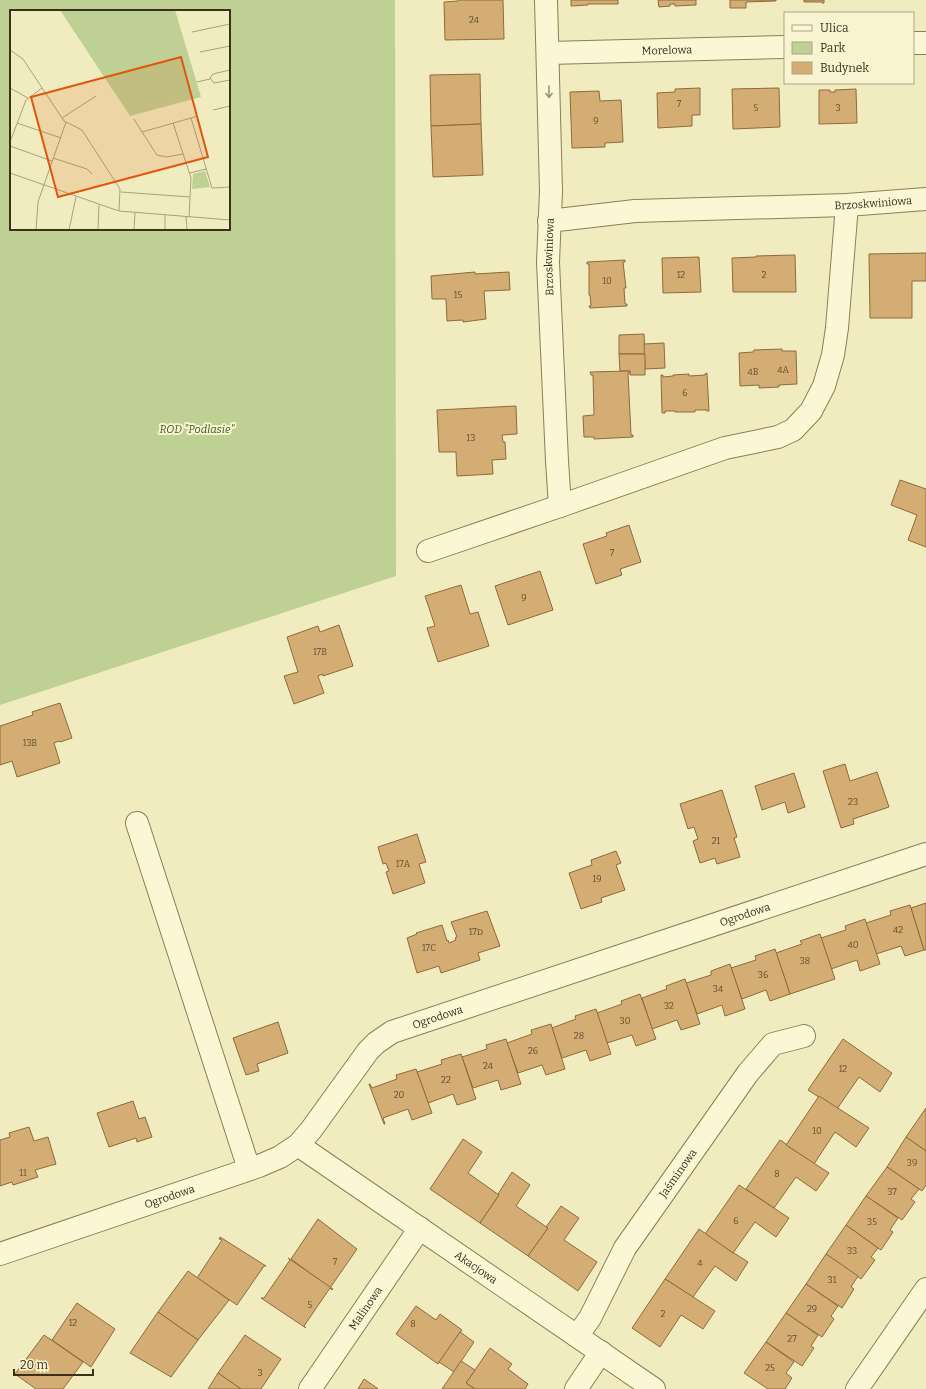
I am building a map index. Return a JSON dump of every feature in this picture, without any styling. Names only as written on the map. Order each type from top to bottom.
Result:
[{"type":"street","points":[[546,0],[551,191],[549,221]]},
{"type":"street","points":[[914,43],[926,43]]},
{"type":"street","name":"Morelowa","points":[[548,52],[784,46]]},
{"type":"street","name":"Brzoskwiniowa","points":[[560,506],[549,278],[549,221],[635,211],[847,205],[926,199]]},
{"type":"street","points":[[428,551],[725,448],[778,437],[793,430],[811,411],[824,386],[833,356],[837,328],[847,205]]},
{"type":"street","points":[[137,822],[249,1169]]},
{"type":"street","name":"Ogrodowa","points":[[0,1254],[249,1169],[280,1156],[298,1145],[311,1130],[368,1051],[376,1043],[392,1032],[926,854]]},
{"type":"street","name":"Jaśminowa","points":[[577,1336],[590,1318],[626,1248],[748,1073],[773,1044],[804,1036]]},
{"type":"street","name":"Akacjowa","points":[[298,1145],[654,1389]]},
{"type":"street","name":"Malinowa","points":[[310,1389],[420,1228]]},
{"type":"street","points":[[857,1389],[926,1289]]},
{"type":"street","points":[[576,1389],[601,1352]]},
{"type":"green space","name":"ROD \"Podlasie\"","points":[[0,0],[395,0],[396,576],[0,705]]},
{"type":"building","points":[[458,0],[503,0],[504,39],[445,40],[444,2]]},
{"type":"building","points":[[571,0],[618,0],[618,4],[588,4],[571,6]]},
{"type":"building","points":[[658,0],[696,0],[696,5],[675,6],[675,4],[670,4],[670,6],[659,7]]},
{"type":"building","points":[[730,0],[776,1],[746,2],[746,8],[730,8]]},
{"type":"building","points":[[804,0],[824,0],[824,3],[804,2]]},
{"type":"building","points":[[480,74],[481,124],[431,126],[430,75]]},
{"type":"building","points":[[700,88],[700,115],[692,115],[692,126],[658,128],[657,93],[675,92],[675,89]]},
{"type":"building","points":[[779,88],[780,127],[733,129],[732,89]]},
{"type":"building","points":[[856,89],[857,123],[819,124],[819,90],[830,90],[830,92],[835,92],[835,90]]},
{"type":"building","points":[[599,91],[600,101],[621,100],[623,142],[605,143],[605,147],[572,148],[570,92]]},
{"type":"building","points":[[481,124],[483,175],[433,177],[431,126]]},
{"type":"building","points":[[926,253],[926,281],[912,281],[912,318],[870,318],[869,254]]},
{"type":"building","points":[[795,255],[796,292],[733,292],[732,258]]},
{"type":"building","points":[[699,257],[701,292],[663,293],[662,258]]},
{"type":"building","points":[[625,260],[625,262],[623,262],[626,288],[624,288],[625,304],[627,304],[627,306],[590,308],[589,264],[587,264],[587,262]]},
{"type":"building","points":[[475,272],[475,274],[509,272],[510,290],[484,291],[486,319],[463,322],[463,320],[447,321],[446,299],[432,299],[431,276]]},
{"type":"building","points":[[644,334],[645,354],[619,354],[619,335]]},
{"type":"building","points":[[664,343],[665,368],[645,369],[644,344]]},
{"type":"building","points":[[782,349],[782,351],[796,351],[797,384],[759,388],[759,385],[740,386],[739,353],[753,352],[754,350]]},
{"type":"building","points":[[619,354],[645,354],[645,375],[630,375],[630,371],[620,371]]},
{"type":"building","points":[[630,371],[630,373],[628,373],[631,435],[633,435],[633,437],[594,439],[594,437],[584,437],[583,416],[594,415],[593,375],[591,375],[590,372]]},
{"type":"building","points":[[707,373],[709,411],[665,411],[665,413],[662,413],[661,375],[663,375],[663,377],[689,374],[689,376],[705,375]]},
{"type":"building","points":[[516,406],[517,434],[502,435],[503,442],[505,442],[506,459],[492,460],[493,474],[457,476],[456,452],[439,452],[437,410]]},
{"type":"building","points":[[900,480],[926,489],[926,547],[908,540],[917,515],[891,505]]},
{"type":"building","points":[[629,525],[641,562],[620,569],[622,575],[596,584],[583,544],[607,536],[606,533]]},
{"type":"building","points":[[540,571],[553,610],[508,625],[495,586]]},
{"type":"building","points":[[461,585],[470,614],[478,612],[489,646],[438,662],[427,628],[435,626],[425,596]]},
{"type":"building","points":[[339,625],[353,666],[323,676],[323,674],[318,676],[324,693],[294,704],[284,676],[298,672],[287,637],[318,626],[320,632]]},
{"type":"building","points":[[60,703],[72,738],[54,743],[60,763],[17,777],[12,761],[0,765],[0,726],[33,715],[32,712]]},
{"type":"building","points":[[845,764],[850,781],[877,772],[889,807],[853,819],[854,824],[841,828],[823,771]]},
{"type":"building","points":[[794,773],[805,807],[788,813],[785,802],[762,810],[755,786]]},
{"type":"building","points":[[722,790],[737,837],[734,838],[740,857],[717,864],[715,858],[700,863],[693,841],[698,839],[694,827],[688,829],[680,804]]},
{"type":"building","points":[[417,834],[426,862],[419,864],[425,883],[393,894],[386,872],[389,871],[386,863],[383,864],[378,847]]},
{"type":"building","points":[[616,851],[621,863],[616,865],[625,890],[601,898],[602,902],[581,909],[569,873],[592,865],[591,860]]},
{"type":"building","points":[[926,903],[926,950],[924,950],[911,908]]},
{"type":"building","points":[[910,905],[924,950],[905,956],[901,946],[876,954],[866,923],[891,915],[890,911]]},
{"type":"building","points":[[487,911],[500,946],[478,953],[480,960],[441,973],[439,966],[417,973],[407,938],[417,934],[416,933],[442,925],[449,943],[456,940],[455,938],[457,937],[451,922]]},
{"type":"building","points":[[865,919],[880,964],[860,971],[857,960],[831,969],[821,938],[846,930],[845,926]]},
{"type":"building","points":[[820,934],[835,979],[790,994],[776,953],[802,944],[800,941]]},
{"type":"building","points":[[775,949],[790,994],[770,1001],[766,990],[742,999],[731,968],[756,960],[755,956]]},
{"type":"building","points":[[730,964],[745,1009],[725,1016],[722,1005],[697,1014],[686,983],[711,975],[711,971]]},
{"type":"building","points":[[685,979],[700,1024],[681,1030],[677,1020],[652,1029],[642,998],[667,989],[666,986]]},
{"type":"building","points":[[640,994],[656,1039],[636,1046],[632,1035],[607,1043],[597,1013],[622,1004],[621,1001]]},
{"type":"building","points":[[596,1009],[611,1054],[590,1061],[586,1050],[562,1058],[552,1028],[576,1019],[575,1016]]},
{"type":"building","points":[[278,1022],[288,1053],[257,1064],[259,1071],[246,1075],[233,1038]]},
{"type":"building","points":[[551,1024],[565,1069],[546,1075],[542,1065],[518,1073],[507,1043],[532,1034],[531,1030]]},
{"type":"building","points":[[506,1039],[521,1084],[501,1090],[498,1080],[473,1088],[462,1057],[487,1049],[486,1045]]},
{"type":"building","points":[[843,1039],[892,1073],[880,1092],[859,1077],[837,1109],[808,1090]]},
{"type":"building","points":[[461,1054],[476,1099],[457,1105],[453,1094],[428,1103],[417,1072],[442,1064],[441,1060]]},
{"type":"building","points":[[416,1069],[432,1113],[412,1120],[408,1109],[383,1118],[384,1124],[369,1084],[372,1088],[397,1079],[396,1075]]},
{"type":"building","points":[[819,1096],[869,1128],[856,1147],[835,1132],[814,1164],[786,1145]]},
{"type":"building","points":[[133,1101],[139,1119],[145,1117],[152,1137],[137,1142],[136,1138],[109,1147],[97,1113]]},
{"type":"building","points":[[926,1108],[926,1151],[906,1137]]},
{"type":"building","points":[[29,1127],[34,1141],[48,1137],[56,1164],[35,1170],[38,1177],[13,1185],[12,1182],[0,1186],[0,1140],[10,1137],[9,1133]]},
{"type":"building","points":[[906,1137],[926,1151],[926,1185],[922,1191],[887,1167]]},
{"type":"building","points":[[463,1139],[482,1152],[468,1173],[499,1195],[480,1223],[430,1189]]},
{"type":"building","points":[[780,1140],[829,1173],[816,1191],[796,1177],[774,1208],[746,1189]]},
{"type":"building","points":[[887,1167],[919,1189],[911,1199],[915,1202],[902,1220],[866,1196]]},
{"type":"building","points":[[512,1172],[530,1185],[516,1206],[548,1228],[528,1256],[480,1223],[499,1195],[498,1194]]},
{"type":"building","points":[[739,1185],[789,1218],[776,1237],[755,1222],[733,1253],[705,1234]]},
{"type":"building","points":[[866,1196],[898,1218],[890,1230],[893,1232],[881,1250],[846,1225]]},
{"type":"building","points":[[561,1206],[579,1218],[564,1240],[597,1262],[578,1291],[528,1256],[548,1228],[546,1227]]},
{"type":"building","points":[[318,1219],[357,1249],[330,1288],[291,1259]]},
{"type":"building","points":[[846,1225],[878,1248],[871,1257],[875,1260],[861,1279],[826,1254]]},
{"type":"building","points":[[699,1229],[748,1262],[736,1281],[715,1266],[693,1297],[665,1279]]},
{"type":"building","points":[[220,1237],[266,1266],[264,1266],[237,1305],[197,1278],[222,1240],[219,1239]]},
{"type":"building","points":[[826,1254],[858,1276],[851,1287],[854,1289],[842,1308],[806,1284]]},
{"type":"building","points":[[288,1258],[333,1289],[332,1290],[330,1288],[304,1326],[306,1328],[261,1298],[264,1298],[290,1260]]},
{"type":"building","points":[[188,1271],[229,1300],[198,1340],[158,1312]]},
{"type":"building","points":[[665,1279],[715,1311],[703,1329],[681,1315],[660,1347],[632,1328]]},
{"type":"building","points":[[806,1284],[838,1306],[831,1316],[834,1319],[822,1337],[786,1313]]},
{"type":"building","points":[[77,1303],[115,1329],[91,1367],[52,1340]]},
{"type":"building","points":[[416,1306],[436,1320],[440,1314],[462,1330],[438,1364],[396,1334]]},
{"type":"building","points":[[158,1312],[198,1340],[171,1377],[130,1353]]},
{"type":"building","points":[[786,1313],[818,1335],[811,1346],[814,1348],[802,1366],[766,1342]]},
{"type":"building","points":[[460,1332],[474,1342],[454,1372],[439,1362]]},
{"type":"building","points":[[44,1335],[83,1362],[63,1389],[36,1389],[15,1374]]},
{"type":"building","points":[[245,1335],[281,1359],[261,1389],[241,1389],[218,1373]]},
{"type":"building","points":[[766,1342],[794,1362],[786,1373],[792,1378],[785,1389],[768,1389],[744,1373]]},
{"type":"building","points":[[490,1348],[512,1364],[508,1369],[528,1384],[525,1389],[475,1389],[466,1383]]},
{"type":"building","points":[[461,1361],[475,1370],[466,1383],[475,1389],[442,1389]]},
{"type":"building","points":[[218,1373],[241,1389],[208,1389]]},
{"type":"building","points":[[364,1379],[377,1388],[378,1389],[358,1389]]}]
